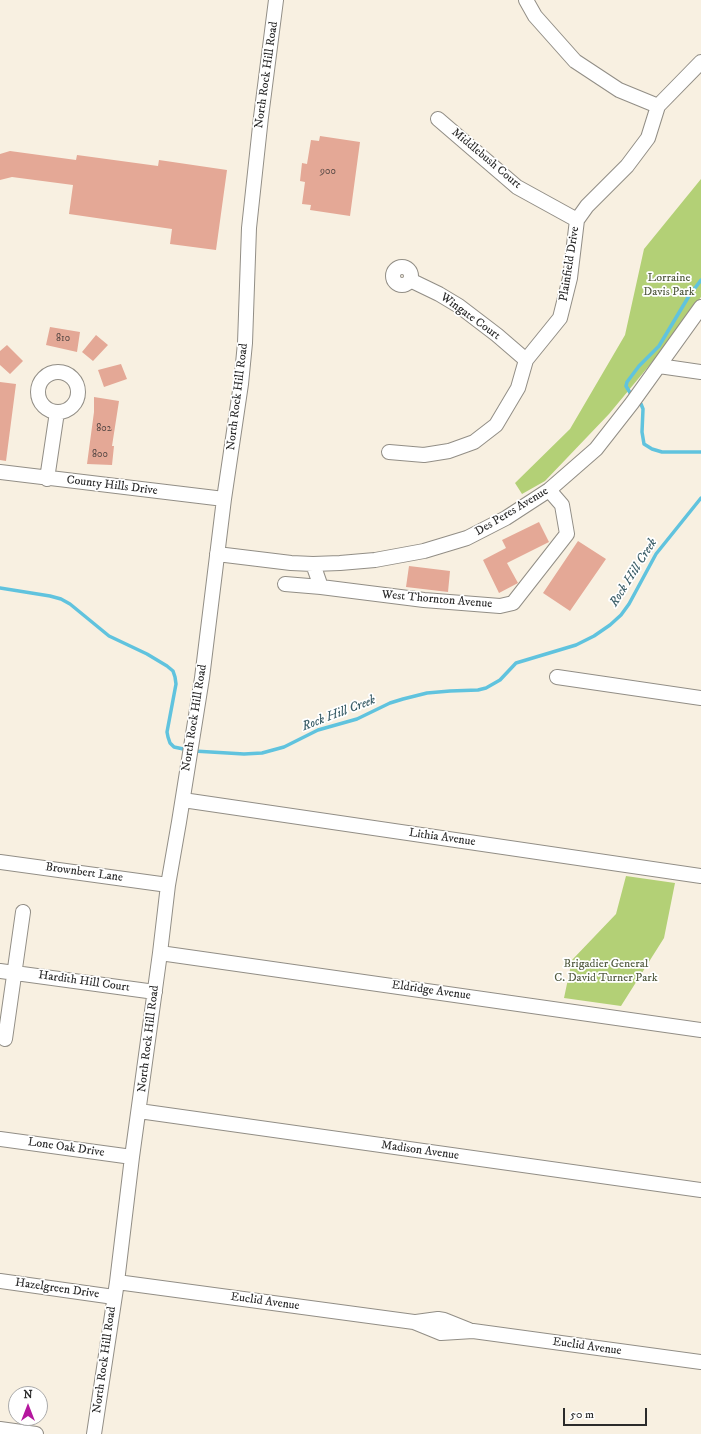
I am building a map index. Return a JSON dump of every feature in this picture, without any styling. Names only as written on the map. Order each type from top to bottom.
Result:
[{"type":"street","name":"North Rock Hill Road","points":[[94,1434],[117,1282],[168,885],[183,800],[210,616],[224,499],[241,384],[245,343],[249,228],[276,0]]},
{"type":"street","points":[[526,0],[535,16],[575,61],[619,90],[658,106]]},
{"type":"street","name":"Plainfield Drive","points":[[389,452],[424,455],[449,451],[474,442],[496,425],[518,388],[526,360],[560,318],[570,278],[577,220],[587,206],[627,166],[648,138],[658,106],[701,62]]},
{"type":"street","name":"Middlebush Court","points":[[438,119],[517,187],[577,220]]},
{"type":"street","name":"Wingate Court","points":[[410,280],[439,294],[459,306],[497,335],[526,360]]},
{"type":"street","name":"Des Peres Avenue","points":[[217,554],[291,563],[313,564],[375,560],[424,551],[467,538],[506,518],[550,490],[596,448],[635,399],[701,307]]},
{"type":"street","points":[[659,366],[701,372]]},
{"type":"street","points":[[47,479],[57,412]]},
{"type":"street","name":"County Hills Drive","points":[[0,472],[47,479],[224,499]]},
{"type":"street","name":"West Thornton Avenue","points":[[285,584],[424,600],[500,606],[514,603],[567,534],[562,505],[550,490]]},
{"type":"street","points":[[313,564],[321,587]]},
{"type":"street","points":[[557,677],[701,698]]},
{"type":"street","name":"Lithia Avenue","points":[[183,800],[701,876]]},
{"type":"street","name":"Brownbert Lane","points":[[0,862],[168,885]]},
{"type":"street","points":[[5,1039],[7,972],[23,912]]},
{"type":"street","name":"Eldridge Avenue","points":[[160,953],[701,1030]]},
{"type":"street","name":"Hardith Hill Court","points":[[7,972],[155,992]]},
{"type":"street","name":"Madison Avenue","points":[[139,1111],[701,1190]]},
{"type":"street","name":"Lone Oak Drive","points":[[0,1139],[132,1157]]},
{"type":"street","name":"Hazelgreen Drive","points":[[0,1281],[114,1297]]},
{"type":"street","name":"Euclid Avenue","points":[[117,1282],[414,1322],[438,1319],[473,1331],[701,1362]]},
{"type":"street","points":[[0,1429],[36,1434]]},
{"type":"green space","name":"Lorraine Davis Park","points":[[701,179],[701,297],[658,355],[609,414],[545,481],[522,494],[515,483],[570,429],[625,335],[644,249]]},
{"type":"green space","name":"Brigadier General C. David Turner Park","points":[[626,876],[675,883],[664,938],[621,1006],[564,998],[572,960],[616,914]]},
{"type":"building","points":[[320,136],[360,142],[350,216],[310,210],[311,205],[302,204],[305,182],[300,181],[302,163],[307,164],[311,140],[319,141]]},
{"type":"building","points":[[10,151],[76,160],[77,155],[158,166],[159,160],[227,170],[216,250],[170,244],[172,229],[69,214],[73,185],[12,177],[0,180],[0,154]]},
{"type":"building","points":[[50,327],[80,332],[77,352],[46,345]]},
{"type":"building","points":[[96,335],[108,345],[93,361],[82,352]]},
{"type":"building","points":[[7,345],[23,361],[10,374],[0,365],[0,351]]},
{"type":"building","points":[[121,364],[127,379],[104,387],[98,370]]},
{"type":"building","points":[[0,382],[16,384],[6,461],[0,460]]},
{"type":"building","points":[[94,397],[119,401],[112,446],[114,446],[112,465],[87,464],[94,412]]},
{"type":"building","points":[[539,522],[549,542],[507,563],[518,583],[499,593],[483,560],[506,548],[502,540]]},
{"type":"building","points":[[578,541],[606,559],[570,611],[543,593]]},
{"type":"building","points":[[409,566],[450,571],[448,592],[406,587]]},
{"type":"waterway","name":"Rock Hill Creek","points":[[632,396],[626,386],[627,382],[639,366],[659,346],[689,296],[701,280]]},
{"type":"waterway","name":"Rock Hill Creek","points":[[637,400],[643,409],[642,432],[644,444],[652,449],[662,452],[701,452]]},
{"type":"waterway","name":"Rock Hill Creek","points":[[194,751],[244,754],[262,753],[284,747],[318,730],[357,719],[390,703],[403,699],[427,693],[478,690],[486,688],[500,680],[516,663],[576,645],[594,636],[621,615],[629,604],[656,554],[701,498]]},
{"type":"waterway","name":"Rock Hill Creek","points":[[0,588],[61,599],[70,604],[109,636],[147,654],[173,671],[176,684],[167,732],[170,743],[174,747],[188,750]]}]
